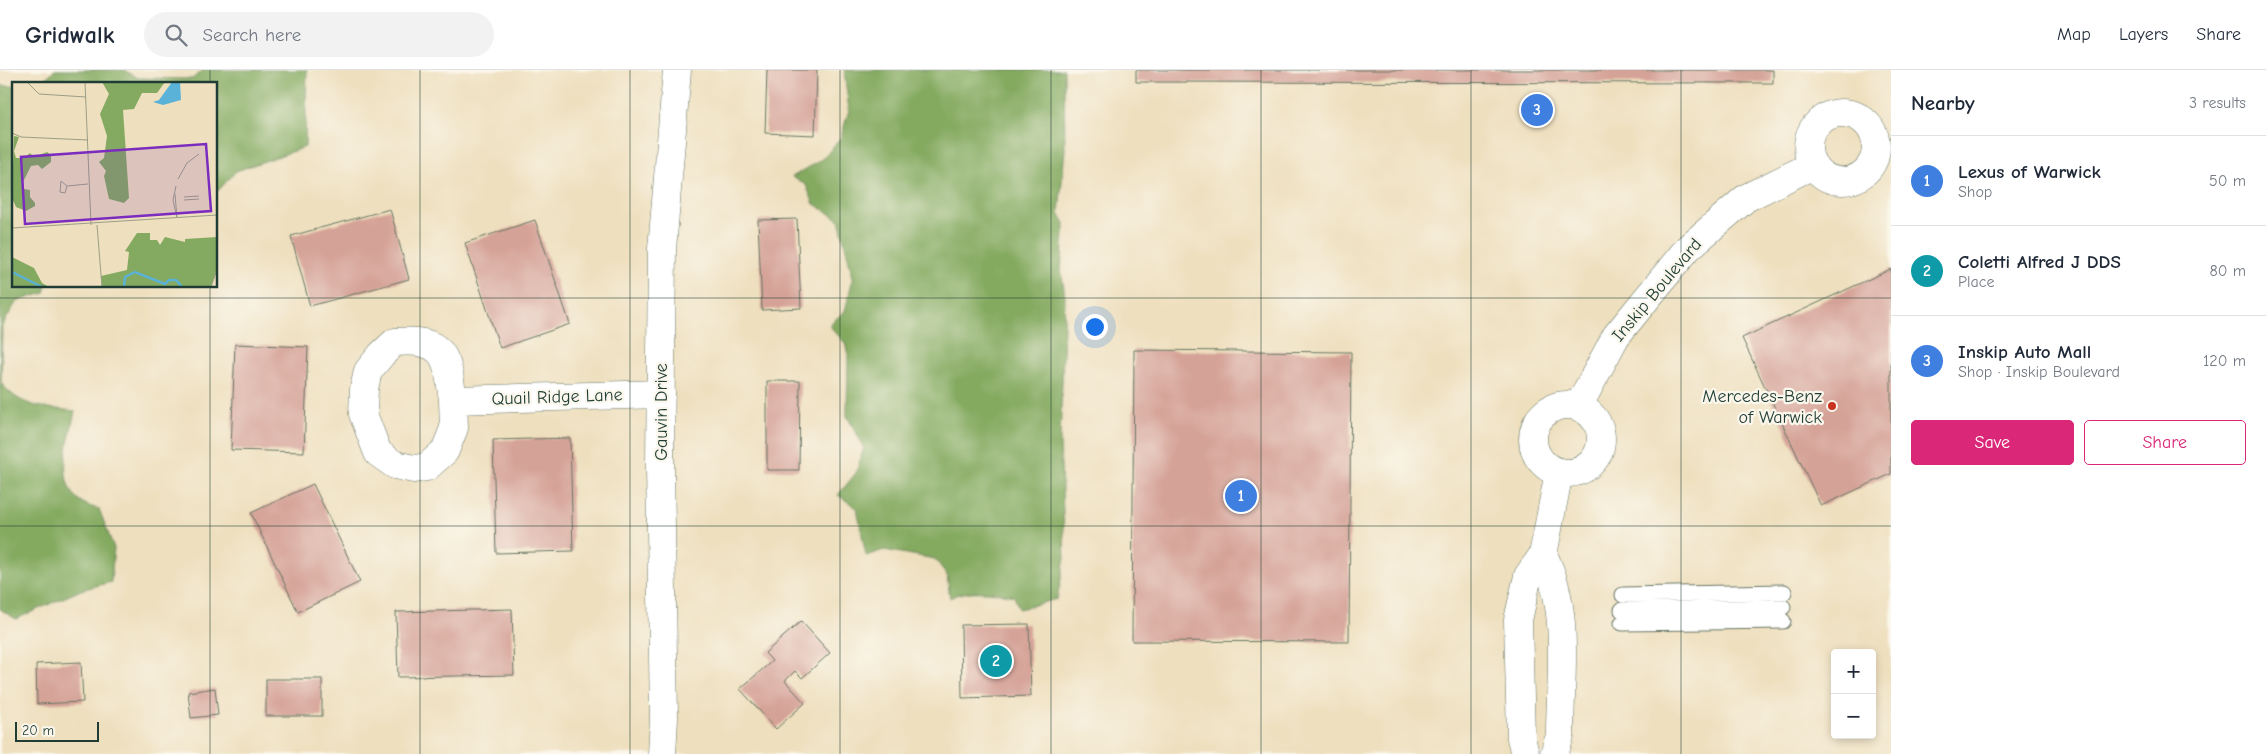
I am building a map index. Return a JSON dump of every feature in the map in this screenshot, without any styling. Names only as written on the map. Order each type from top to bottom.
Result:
[{"type":"street","name":"Gauvin Drive","points":[[662,754],[664,718],[660,394],[662,249],[677,70]]},
{"type":"street","points":[[1838,113],[1858,116],[1883,136],[1875,158],[1864,174],[1856,179],[1836,181],[1819,173],[1808,155],[1808,143],[1811,132],[1818,122],[1827,116],[1838,113]]},
{"type":"street","name":"Inskip Boulevard","points":[[1578,407],[1616,336],[1688,248],[1746,198],[1813,165]]},
{"type":"street","points":[[396,342],[425,343],[438,350],[448,362],[453,400],[454,428],[445,450],[428,467],[414,469],[395,465],[378,453],[363,414],[364,389],[368,371],[382,354],[396,342]]},
{"type":"street","name":"Quail Ridge Lane","points":[[453,400],[660,394]]},
{"type":"street","points":[[1568,405],[1578,407],[1588,412],[1600,430],[1598,452],[1593,460],[1578,471],[1559,472],[1548,467],[1540,460],[1535,450],[1534,428],[1540,418],[1548,411],[1568,405]]},
{"type":"street","points":[[1526,754],[1521,738],[1518,620],[1528,576],[1543,555],[1559,472]]},
{"type":"street","points":[[1543,555],[1553,574],[1561,614],[1560,736],[1554,754]]},
{"type":"lane","points":[[1622,609],[1783,607],[1622,609]]},
{"type":"green space","points":[[55,70],[124,70],[138,78],[192,79],[204,70],[307,70],[305,147],[236,171],[218,191],[218,82],[40,82]]},
{"type":"green space","points":[[844,70],[1064,70],[1065,150],[1059,213],[1065,223],[1061,269],[1065,296],[1060,442],[1065,559],[1057,599],[1019,609],[1014,596],[990,592],[964,593],[950,598],[947,575],[935,559],[884,550],[866,556],[857,508],[838,495],[856,473],[864,447],[847,416],[848,355],[845,343],[829,325],[845,311],[853,278],[839,219],[814,204],[806,185],[792,177],[823,159],[841,137],[849,110]]},
{"type":"green space","points":[[0,86],[12,86],[12,288],[46,288],[45,293],[17,301],[2,326],[1,383],[9,392],[25,402],[44,407],[75,411],[66,455],[68,483],[73,494],[83,503],[99,509],[114,548],[111,582],[81,590],[16,619],[0,609]]},
{"type":"building","points":[[767,70],[817,70],[815,135],[765,133]]},
{"type":"building","points":[[1136,70],[1773,70],[1773,83],[1136,82]]},
{"type":"building","points":[[390,209],[409,279],[310,306],[291,236]]},
{"type":"building","points":[[797,219],[801,308],[762,310],[758,220]]},
{"type":"building","points":[[535,220],[570,324],[500,348],[465,243]]},
{"type":"building","name":"Mercedes-Benz of Warwick","points":[[1891,269],[1891,474],[1821,506],[1742,338]]},
{"type":"building","points":[[235,344],[308,347],[304,452],[231,450]]},
{"type":"building","points":[[1134,350],[1351,352],[1349,642],[1132,641]]},
{"type":"building","points":[[767,381],[800,381],[799,470],[767,470]]},
{"type":"building","points":[[570,438],[573,551],[496,553],[493,440]]},
{"type":"building","points":[[313,484],[360,582],[298,612],[251,513]]},
{"type":"building","points":[[512,609],[514,675],[398,677],[396,612]]},
{"type":"building","points":[[801,621],[830,653],[802,678],[795,671],[785,681],[805,703],[776,729],[740,689],[772,661],[765,653]]},
{"type":"building","points":[[1029,624],[1031,696],[962,698],[961,625]]},
{"type":"building","points":[[81,662],[83,702],[37,704],[36,664]]},
{"type":"building","points":[[266,679],[322,679],[322,716],[266,716]]},
{"type":"building","points":[[215,688],[218,715],[191,718],[188,692]]},
{"type":"place","name":"Inskip Auto Mall","points":[[1537,110]]},
{"type":"place","name":"Mercedes-Benz of Warwick","points":[[1832,406]]},
{"type":"place","name":"Lexus of Warwick","points":[[1241,496]]},
{"type":"place","name":"Coletti Alfred J DDS","points":[[996,661]]}]
